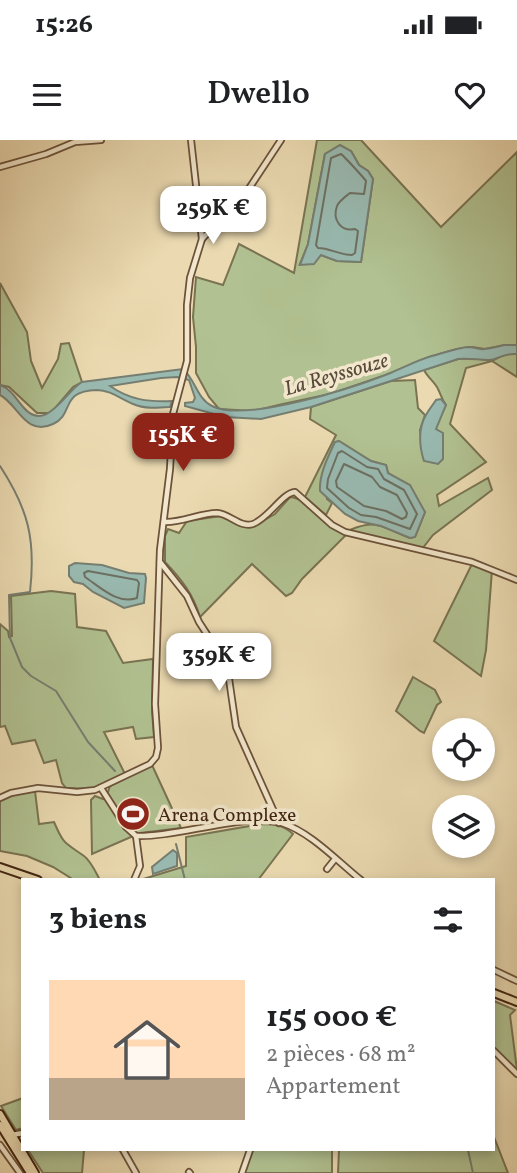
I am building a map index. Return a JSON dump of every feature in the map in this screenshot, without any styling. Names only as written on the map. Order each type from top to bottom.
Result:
[{"type":"main road","points":[[0,867],[32,878]]},
{"type":"main road","points":[[495,993],[517,1002]]},
{"type":"main road","points":[[0,1114],[30,1173]]},
{"type":"main road","points":[[0,1125],[35,1173]]},
{"type":"street","points":[[0,167],[46,154],[75,142],[101,140]]},
{"type":"street","points":[[0,798],[38,788],[77,792],[101,788],[150,764],[157,753],[155,704],[160,561],[173,414],[185,369],[188,343],[188,285],[202,239],[191,140]]},
{"type":"street","points":[[202,239],[246,193],[281,140]]},
{"type":"street","points":[[164,522],[218,513],[250,525],[274,509],[287,494],[295,492],[332,525],[345,532],[479,564],[517,580]]},
{"type":"street","points":[[160,561],[187,596],[199,622],[223,659],[228,672],[236,727],[279,823]]},
{"type":"street","points":[[101,788],[126,827],[136,836],[140,866],[135,878]]},
{"type":"street","points":[[136,836],[252,822],[279,823],[308,837],[359,878]]},
{"type":"street","points":[[327,869],[335,859]]},
{"type":"street","points":[[495,970],[517,981]]},
{"type":"street","points":[[495,1052],[517,1074]]},
{"type":"street","points":[[20,1173],[0,1144],[21,1134]]},
{"type":"street","points":[[124,1151],[136,1173]]},
{"type":"street","points":[[242,1173],[250,1151]]},
{"type":"green space","points":[[317,140],[361,140],[441,227],[517,152],[517,345],[457,349],[330,394],[253,411],[219,409],[196,373],[193,317],[196,277],[223,285],[239,244],[294,273]],"holes":[[[351,151],[359,165],[368,171],[373,179],[361,262],[337,261],[321,255],[300,264],[308,244],[325,154]]]},
{"type":"green space","points":[[0,283],[27,332],[31,361],[42,388],[58,359],[61,344],[69,343],[82,382],[73,387],[51,413],[37,413],[9,387],[0,385]]},
{"type":"green space","points":[[507,353],[517,354],[517,377],[492,361]]},
{"type":"green space","points":[[458,359],[492,361],[466,368],[450,424],[486,462],[437,495],[439,506],[488,478],[492,490],[433,535],[422,549],[360,535],[350,530],[374,525],[410,538],[415,537],[425,512],[388,473],[386,465],[371,461],[339,441],[335,442],[325,465],[327,499],[332,503],[326,515],[305,497],[336,435],[310,419],[311,407],[391,381],[415,380],[418,408],[425,415],[420,430],[424,461],[446,405],[424,370]]},
{"type":"green space","points":[[290,497],[303,502],[346,535],[302,579],[292,593],[286,596],[252,564],[200,617],[186,588],[165,562],[165,536],[168,529],[179,533],[187,521],[221,516],[252,527],[275,514]]},
{"type":"green space","points":[[472,564],[492,570],[486,650],[481,676],[434,641]]},
{"type":"green space","points":[[51,591],[75,594],[77,627],[106,631],[123,663],[153,659],[154,737],[136,739],[133,727],[104,732],[125,774],[92,789],[66,788],[56,760],[44,763],[35,740],[12,744],[5,726],[0,727],[0,624],[8,631],[9,637],[12,636],[11,596]]},
{"type":"green space","points":[[413,677],[435,690],[441,702],[424,733],[396,711]]},
{"type":"green space","name":"Arena Complexe","points":[[152,765],[181,828],[140,833],[92,854],[91,800],[95,796],[103,799],[110,786]]},
{"type":"green space","points":[[35,791],[39,824],[54,822],[63,839],[87,858],[99,878],[71,878],[27,856],[0,851],[0,800],[11,795]]},
{"type":"green space","points":[[261,824],[278,826],[293,834],[260,878],[147,878],[186,866],[186,837]]},
{"type":"green space","points":[[495,1001],[515,1010],[510,1015],[517,1070],[495,1049]]},
{"type":"green space","points":[[21,1099],[21,1129],[16,1130],[1,1106]]},
{"type":"green space","points":[[495,1140],[508,1173],[338,1173],[339,1151],[495,1151]]},
{"type":"green space","points":[[29,1151],[84,1151],[82,1173],[43,1173]]},
{"type":"green space","points":[[253,1151],[332,1151],[332,1173],[244,1173]]},
{"type":"water","points":[[340,145],[351,151],[359,165],[368,171],[373,179],[361,262],[337,261],[321,255],[314,264],[300,265],[308,244],[325,154]]},
{"type":"water","points":[[517,345],[517,354],[489,360],[458,359],[311,407],[261,419],[225,417],[185,406],[185,403],[193,402],[195,398],[189,380],[177,377],[110,386],[140,399],[172,401],[170,407],[142,407],[106,391],[85,391],[72,399],[60,420],[43,427],[29,423],[0,395],[0,385],[24,408],[40,416],[55,408],[82,382],[183,369],[207,403],[228,410],[249,410],[325,395],[455,349],[487,349]]},
{"type":"water","points":[[441,399],[446,405],[436,429],[443,433],[443,459],[438,464],[424,461],[420,437],[423,420],[436,400]]},
{"type":"water","points":[[339,441],[371,461],[386,465],[388,473],[410,485],[425,512],[415,537],[410,538],[381,526],[358,521],[345,514],[320,491],[324,466],[335,442]]},
{"type":"water","points":[[75,563],[102,565],[129,573],[145,574],[144,603],[124,608],[83,584],[74,582],[69,576],[69,566]]},
{"type":"water","points":[[173,850],[177,853],[177,866],[153,874],[152,867]]},
{"type":"waterway","points":[[0,466],[17,496],[28,525],[32,556],[30,592],[9,595],[10,638],[22,667],[31,676],[56,691],[88,742],[115,771]]},
{"type":"waterway","points":[[176,844],[184,878]]},
{"type":"waterway","points":[[468,1151],[473,1173]]},
{"type":"place","name":"Arena Complexe","points":[[133,814]]},
{"type":"water label","name":"La Reyssouze","points":[[336,374]]}]
